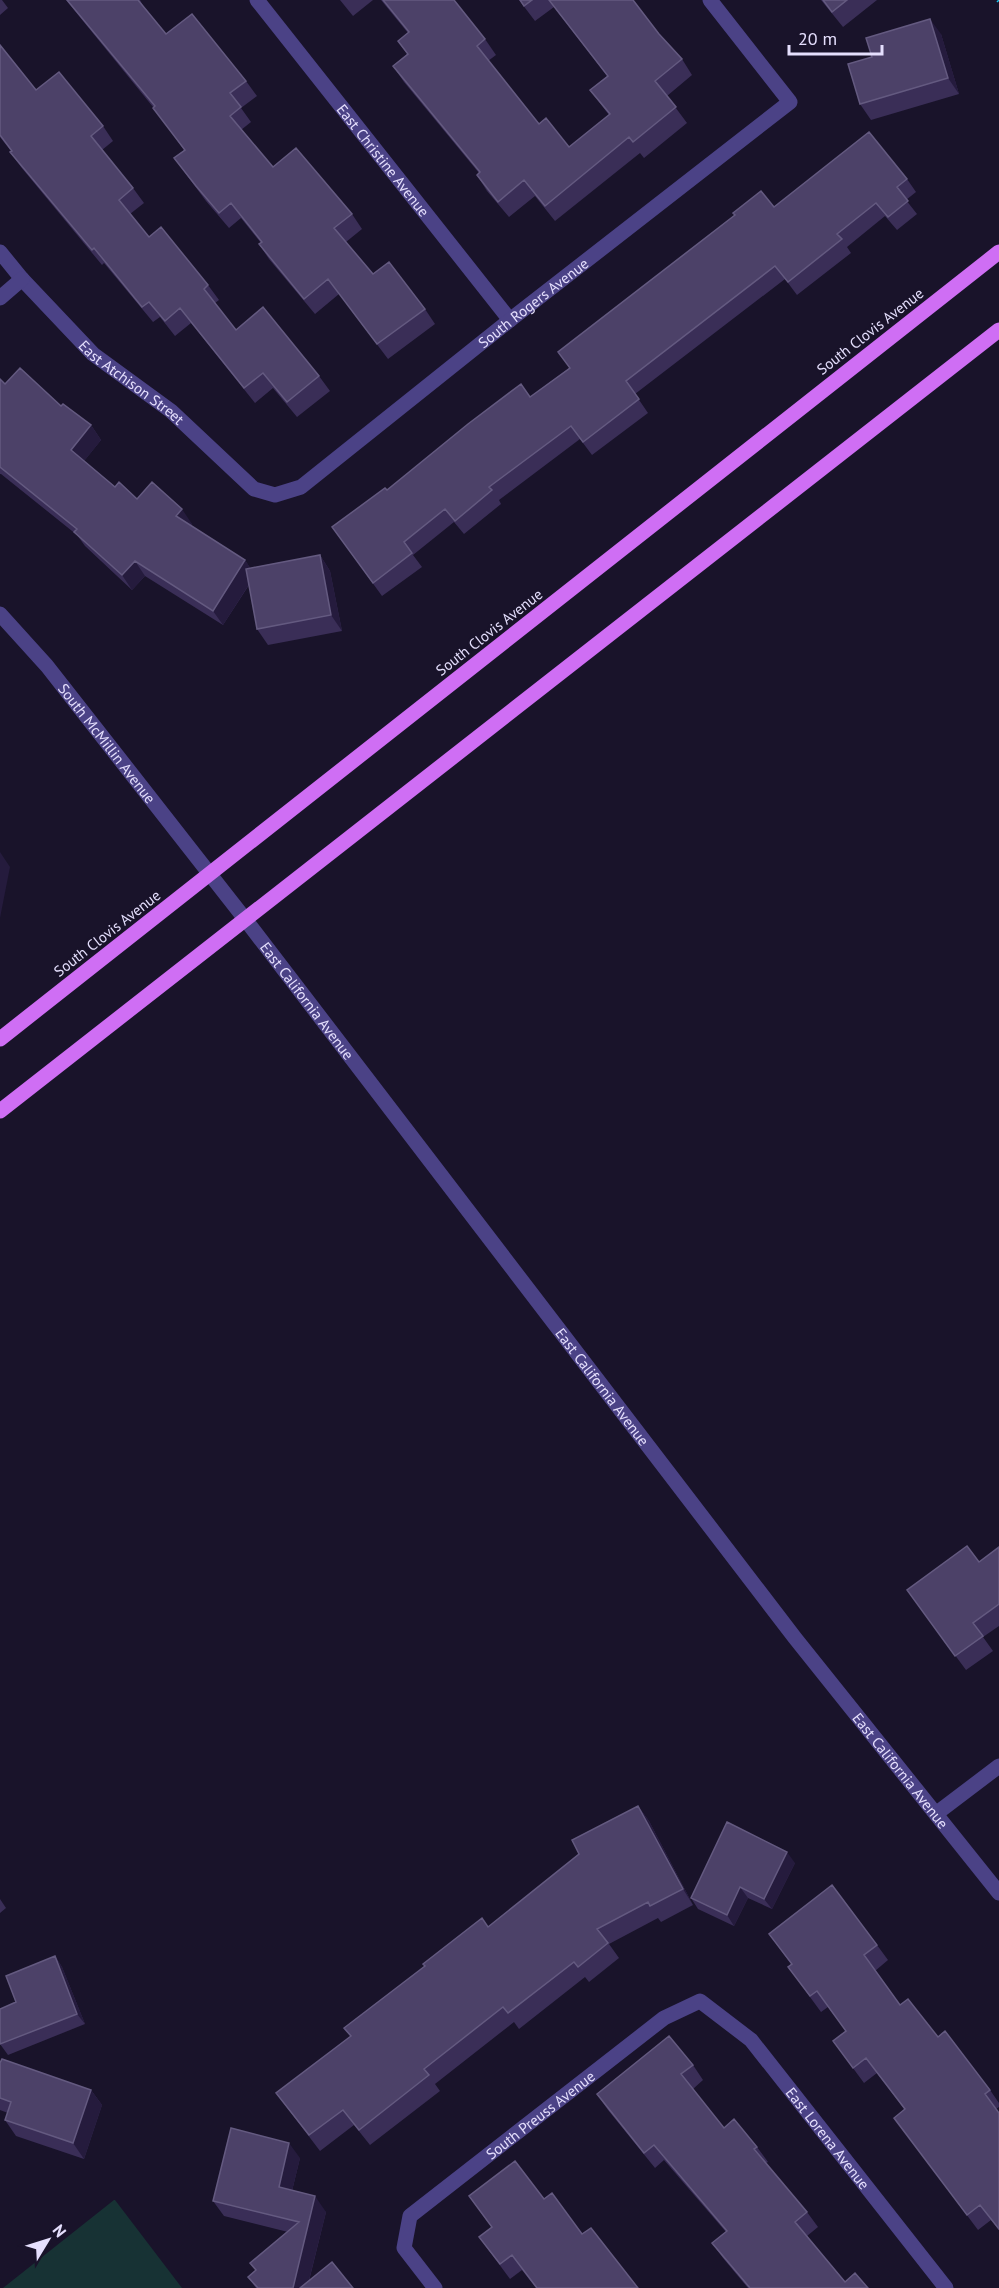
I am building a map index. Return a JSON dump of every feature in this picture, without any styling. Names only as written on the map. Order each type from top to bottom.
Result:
[{"type":"main road","name":"South Clovis Avenue","points":[[0,1039],[999,252]]},
{"type":"main road","points":[[0,1111],[999,330]]},
{"type":"street","name":"East Christine Avenue","points":[[257,0],[510,320]]},
{"type":"street","name":"South Rogers Avenue","points":[[275,495],[301,488],[510,320],[789,102],[710,0]]},
{"type":"street","name":"East Atchison Street","points":[[0,252],[22,279],[93,354],[171,411],[254,489],[275,495]]},
{"type":"street","points":[[0,298],[22,279]]},
{"type":"street","name":"South McMillin Avenue","points":[[0,614],[47,666],[210,875]]},
{"type":"street","name":"East California Avenue","points":[[210,875],[795,1638],[999,1893]]},
{"type":"street","points":[[937,1814],[999,1766]]},
{"type":"street","name":"South Preuss Avenue","points":[[435,2288],[404,2248],[410,2216],[664,2018],[700,2001]]},
{"type":"street","name":"East Lorena Avenue","points":[[700,2001],[751,2040],[946,2288]]},
{"type":"green space","points":[[114,2200],[182,2288],[3,2288]]},
{"type":"building","points":[[67,0],[138,0],[166,34],[192,14],[246,81],[230,93],[241,107],[230,116],[273,167],[296,148],[352,214],[334,228],[373,274],[389,262],[425,309],[377,344],[328,279],[304,299],[259,244],[262,242],[231,203],[219,213],[196,186],[174,158],[185,150],[153,108],[155,106]]},
{"type":"building","points":[[383,0],[454,0],[485,39],[477,46],[539,124],[546,118],[569,147],[610,114],[590,90],[608,76],[549,0],[633,0],[682,59],[655,81],[676,107],[633,142],[629,137],[545,206],[524,180],[498,202],[477,175],[480,172],[393,66],[408,54],[398,41],[409,32]]},
{"type":"building","points":[[520,0],[532,0],[524,6]]},
{"type":"building","points":[[823,0],[847,0],[832,12]]},
{"type":"building","points":[[930,19],[948,78],[860,104],[848,64],[872,57],[866,38]]},
{"type":"building","points":[[0,45],[36,90],[59,72],[103,126],[91,136],[133,188],[119,200],[149,237],[161,227],[208,285],[204,289],[236,330],[263,307],[319,376],[287,402],[263,373],[244,388],[180,308],[165,321],[149,302],[142,307],[10,152],[12,151],[0,135]]},
{"type":"building","points":[[869,132],[907,179],[897,187],[908,201],[888,217],[876,203],[837,234],[842,239],[788,282],[775,266],[626,381],[639,399],[583,442],[571,426],[489,487],[492,490],[455,521],[445,509],[404,542],[412,553],[373,583],[332,527],[385,488],[387,490],[521,384],[530,397],[570,368],[558,352],[735,215],[733,213],[761,191],[774,207]]},
{"type":"building","points":[[20,368],[61,406],[63,404],[91,425],[71,450],[115,487],[119,482],[137,499],[152,482],[182,509],[176,516],[245,560],[213,611],[135,561],[122,575],[74,532],[77,529],[0,467],[0,379],[5,384]]},
{"type":"building","points":[[320,555],[331,615],[257,629],[246,569]]},
{"type":"building","points":[[967,1546],[979,1562],[999,1547],[999,1604],[973,1623],[983,1636],[955,1656],[907,1590]]},
{"type":"building","points":[[638,1806],[683,1889],[650,1906],[648,1902],[597,1929],[608,1943],[578,1967],[574,1962],[508,2013],[503,2007],[424,2069],[429,2075],[359,2130],[343,2110],[309,2135],[276,2093],[351,2036],[344,2028],[425,1966],[423,1964],[482,1918],[488,1927],[579,1854],[572,1840]]},
{"type":"building","points":[[727,1822],[787,1852],[764,1899],[740,1887],[727,1915],[691,1898]]},
{"type":"building","points":[[832,1885],[877,1945],[864,1955],[900,2005],[908,1999],[938,2037],[945,2031],[990,2090],[985,2094],[999,2113],[999,2229],[980,2205],[967,2215],[894,2118],[905,2109],[866,2058],[853,2068],[833,2041],[846,2031],[817,1991],[810,1996],[788,1967],[792,1964],[769,1934]]},
{"type":"building","points":[[55,1956],[77,2014],[0,2044],[0,2009],[16,2002],[6,1976]]},
{"type":"building","points":[[669,2036],[693,2065],[681,2074],[724,2128],[734,2119],[757,2147],[754,2149],[807,2212],[795,2222],[845,2282],[855,2273],[868,2288],[750,2288],[712,2243],[727,2231],[654,2145],[644,2153],[597,2094]]},
{"type":"building","points":[[2,2059],[91,2090],[73,2143],[5,2120],[11,2102],[0,2098]]},
{"type":"building","points":[[231,2128],[289,2143],[279,2187],[315,2196],[293,2288],[258,2288],[248,2277],[256,2270],[250,2263],[299,2222],[213,2201]]},
{"type":"building","points":[[515,2161],[544,2199],[552,2193],[582,2234],[591,2228],[638,2288],[537,2288],[512,2255],[500,2264],[479,2237],[492,2227],[469,2196]]},
{"type":"building","points":[[332,2262],[353,2288],[300,2288]]}]
